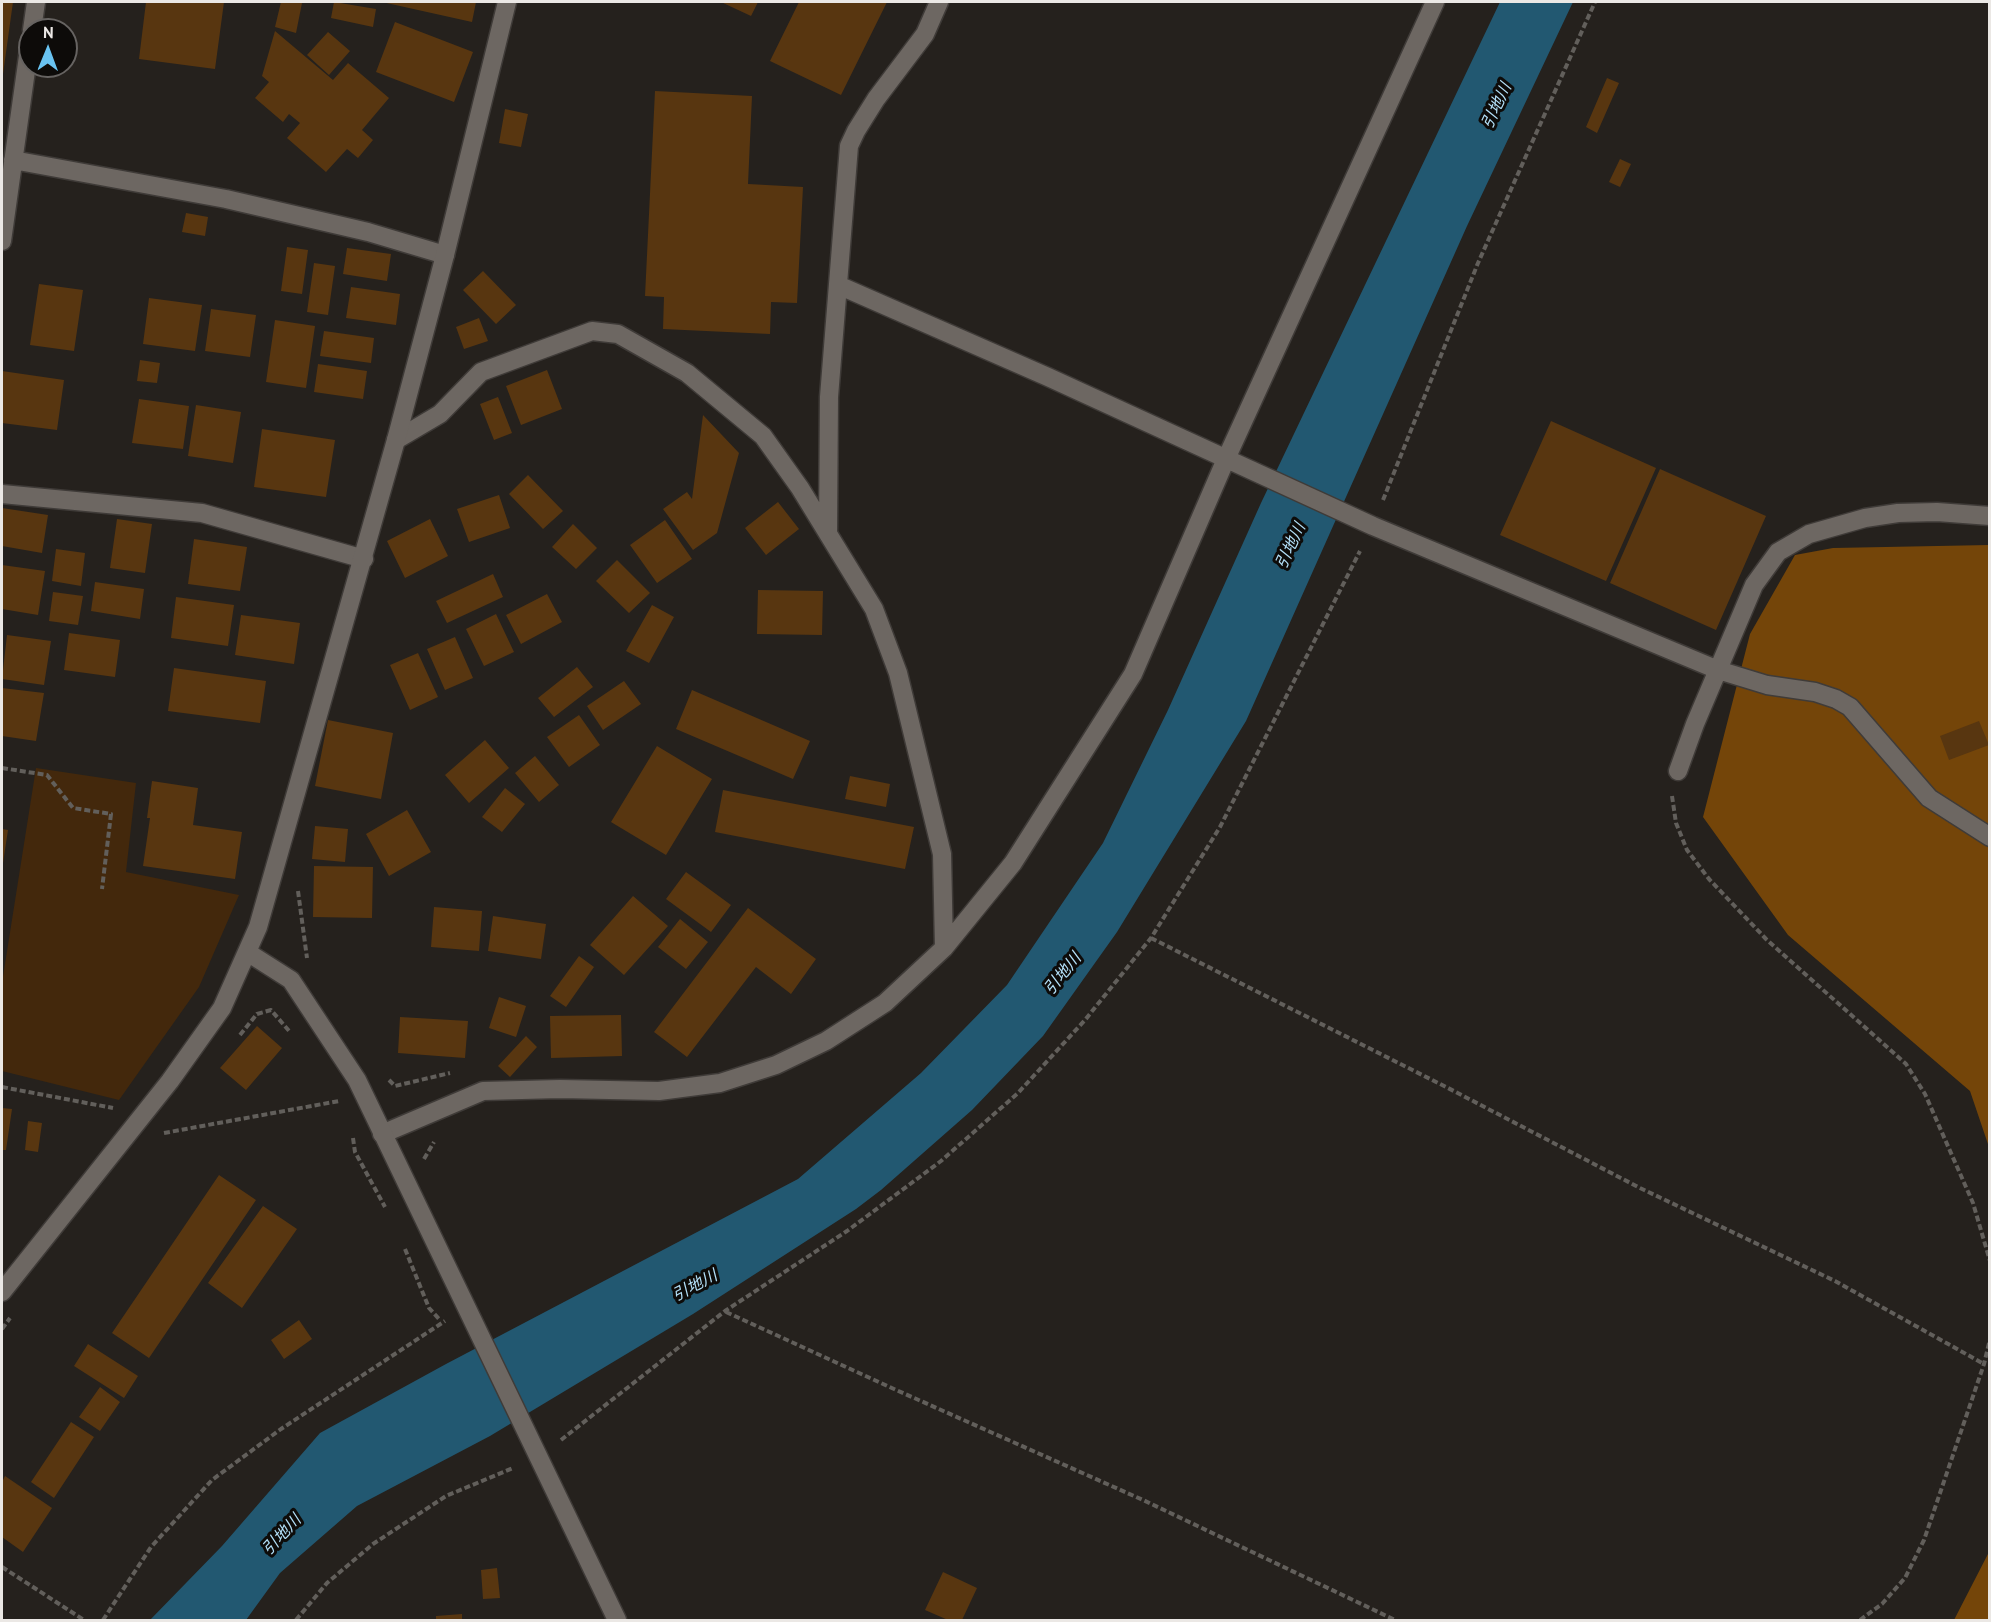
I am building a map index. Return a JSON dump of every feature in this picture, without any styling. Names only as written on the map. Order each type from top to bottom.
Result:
[{"type":"street","points":[[34,18],[36,2]]},
{"type":"street","points":[[2,1292],[170,1081],[222,1008],[258,927],[364,559],[445,255],[507,2]]},
{"type":"street","points":[[828,535],[829,398],[849,146],[876,99],[925,34],[939,2]]},
{"type":"street","points":[[382,1134],[483,1091],[560,1089],[659,1091],[720,1083],[776,1065],[826,1041],[885,1003],[944,948],[1013,862],[1133,674],[1226,459],[1435,2]]},
{"type":"street","points":[[2,241],[25,78]]},
{"type":"street","points":[[13,160],[237,202],[369,232],[445,255]]},
{"type":"street","points":[[838,285],[1048,377],[1373,526],[1718,670],[1767,685],[1815,692],[1843,703],[1850,707],[1929,798],[1989,837]]},
{"type":"street","points":[[396,440],[440,414],[481,372],[592,331],[618,334],[687,373],[763,436],[800,488],[874,609],[898,673],[942,854],[944,948]]},
{"type":"street","points":[[2,494],[202,513],[364,559]]},
{"type":"street","points":[[1678,771],[1754,585],[1778,552],[1809,534],[1865,518],[1898,513],[1937,512],[1989,516]]},
{"type":"street","points":[[247,952],[291,980],[357,1080],[617,1620]]},
{"type":"path","points":[[296,1620],[327,1583],[373,1544],[446,1496],[538,1458],[725,1311],[847,1231],[941,1161],[1018,1093],[1084,1020],[1151,938],[1220,828],[1373,526],[1478,263],[1595,2]]},
{"type":"path","points":[[2,768],[47,775],[73,808],[111,814],[102,890]]},
{"type":"path","points":[[1678,771],[1672,795],[1676,823],[1687,850],[1709,879],[1766,939],[1906,1064],[1925,1094],[1973,1203],[1989,1261]]},
{"type":"path","points":[[297,881],[303,939],[307,958],[313,968]]},
{"type":"path","points":[[1151,938],[1640,1188],[1835,1281],[1984,1364]]},
{"type":"path","points":[[238,1037],[257,1014],[271,1010],[292,1035]]},
{"type":"path","points":[[387,1078],[395,1086],[454,1072]]},
{"type":"path","points":[[2,1088],[116,1109]]},
{"type":"path","points":[[170,1124],[163,1133],[339,1101],[334,1093]]},
{"type":"path","points":[[423,1161],[438,1136]]},
{"type":"path","points":[[725,1311],[1143,1500],[1395,1620]]},
{"type":"path","points":[[103,1620],[151,1547],[212,1480],[281,1429],[468,1313]]},
{"type":"path","points":[[1860,1620],[1882,1604],[1905,1578],[1924,1540],[1984,1364],[1989,1339]]},
{"type":"path","points":[[2,1567],[84,1620]]},
{"type":"shaded area","points":[[1989,545],[1989,1147],[1970,1091],[1788,935],[1703,817],[1750,634],[1795,555],[1833,548]]},
{"type":"shaded area","points":[[36,768],[136,783],[126,872],[239,895],[199,987],[119,1100],[2,1071],[2,983]]},
{"type":"shaded area","points":[[1989,1552],[1989,1620],[1954,1620]]},
{"type":"water","name":"引地川","points":[[1500,2],[1573,2],[1467,226],[1246,721],[1117,932],[1043,1036],[972,1110],[856,1209],[693,1314],[490,1436],[357,1506],[280,1573],[246,1620],[150,1620],[222,1546],[320,1433],[446,1364],[798,1179],[921,1073],[1007,985],[1103,843],[1168,710],[1261,503]]},
{"type":"building","points":[[2,2],[13,2],[3,74],[2,74]]},
{"type":"building","points":[[146,2],[224,2],[215,69],[139,59]]},
{"type":"building","points":[[281,2],[302,3],[296,33],[275,27]]},
{"type":"building","points":[[334,2],[376,9],[373,27],[331,18]]},
{"type":"building","points":[[382,2],[476,2],[472,22]]},
{"type":"building","points":[[721,2],[758,2],[751,16]]},
{"type":"building","points":[[799,2],[887,2],[841,95],[770,61]]},
{"type":"building","points":[[395,22],[473,52],[454,102],[376,72]]},
{"type":"building","points":[[275,31],[333,80],[348,63],[389,98],[362,130],[373,140],[358,158],[347,149],[326,172],[287,138],[300,123],[289,114],[283,122],[255,98],[269,82],[262,76]]},
{"type":"building","points":[[328,32],[350,51],[329,75],[307,55]]},
{"type":"building","points":[[1607,78],[1619,83],[1597,133],[1586,127]]},
{"type":"building","points":[[655,91],[752,96],[748,184],[803,187],[797,303],[771,302],[770,334],[663,329],[664,297],[645,296]]},
{"type":"building","points":[[505,109],[528,114],[521,147],[499,143]]},
{"type":"building","points":[[1620,159],[1631,164],[1620,187],[1609,182]]},
{"type":"building","points":[[186,213],[208,217],[205,236],[182,232]]},
{"type":"building","points":[[287,247],[308,250],[302,294],[281,291]]},
{"type":"building","points":[[347,248],[391,254],[387,281],[343,274]]},
{"type":"building","points":[[314,263],[335,266],[328,315],[307,312]]},
{"type":"building","points":[[483,271],[516,305],[496,324],[463,290]]},
{"type":"building","points":[[39,284],[83,290],[74,351],[30,345]]},
{"type":"building","points":[[351,287],[400,294],[396,325],[346,318]]},
{"type":"building","points":[[149,298],[202,305],[195,351],[143,344]]},
{"type":"building","points":[[211,309],[256,315],[250,357],[205,351]]},
{"type":"building","points":[[479,318],[488,341],[464,349],[456,327]]},
{"type":"building","points":[[275,320],[315,326],[306,388],[266,382]]},
{"type":"building","points":[[324,331],[374,338],[371,363],[320,356]]},
{"type":"building","points":[[140,360],[160,363],[157,383],[137,381]]},
{"type":"building","points":[[318,364],[367,371],[363,399],[314,392]]},
{"type":"building","points":[[547,370],[562,409],[521,425],[506,386]]},
{"type":"building","points":[[2,371],[64,380],[57,430],[2,423]]},
{"type":"building","points":[[498,397],[512,433],[494,440],[480,404]]},
{"type":"building","points":[[139,399],[189,406],[183,449],[132,443]]},
{"type":"building","points":[[196,405],[241,412],[233,463],[188,456]]},
{"type":"building","points":[[703,415],[739,453],[717,533],[693,550],[663,509],[687,492],[692,499]]},
{"type":"building","points":[[1551,421],[1656,468],[1606,581],[1500,535]]},
{"type":"building","points":[[262,429],[335,440],[326,497],[254,487]]},
{"type":"building","points":[[1660,469],[1766,516],[1716,630],[1610,583]]},
{"type":"building","points":[[528,475],[563,511],[543,529],[509,494]]},
{"type":"building","points":[[499,495],[510,528],[469,542],[457,509]]},
{"type":"building","points":[[778,502],[799,529],[766,555],[745,528]]},
{"type":"building","points":[[2,508],[48,515],[42,553],[2,546]]},
{"type":"building","points":[[117,519],[152,524],[145,573],[110,568]]},
{"type":"building","points":[[430,519],[448,556],[405,578],[387,541]]},
{"type":"building","points":[[665,520],[692,559],[657,583],[630,545]]},
{"type":"building","points":[[573,524],[597,548],[576,569],[552,547]]},
{"type":"building","points":[[194,539],[247,547],[240,591],[188,584]]},
{"type":"building","points":[[56,549],[85,553],[81,586],[52,581]]},
{"type":"building","points":[[617,560],[650,593],[629,613],[596,581]]},
{"type":"building","points":[[2,565],[45,571],[38,615],[2,609]]},
{"type":"building","points":[[493,574],[503,597],[447,623],[436,601]]},
{"type":"building","points":[[95,582],[144,589],[140,619],[91,611]]},
{"type":"building","points":[[758,590],[823,591],[822,635],[757,634]]},
{"type":"building","points":[[53,592],[83,596],[78,625],[49,621]]},
{"type":"building","points":[[547,594],[562,622],[521,644],[506,615]]},
{"type":"building","points":[[176,597],[234,605],[228,646],[171,638]]},
{"type":"building","points":[[652,605],[674,617],[649,663],[626,651]]},
{"type":"building","points":[[496,614],[514,652],[484,666],[466,629]]},
{"type":"building","points":[[241,615],[300,623],[294,664],[235,655]]},
{"type":"building","points":[[69,633],[120,640],[115,677],[64,670]]},
{"type":"building","points":[[7,635],[51,641],[44,685],[2,679]]},
{"type":"building","points":[[455,637],[473,678],[445,690],[427,649]]},
{"type":"building","points":[[418,653],[438,697],[410,710],[390,665]]},
{"type":"building","points":[[577,667],[593,687],[554,717],[538,698]]},
{"type":"building","points":[[174,668],[266,681],[260,723],[168,711]]},
{"type":"building","points":[[624,681],[641,704],[603,730],[587,706]]},
{"type":"building","points":[[2,688],[44,693],[36,741],[2,736]]},
{"type":"building","points":[[692,690],[810,741],[793,779],[676,729]]},
{"type":"building","points":[[579,715],[600,745],[569,767],[547,737]]},
{"type":"building","points":[[328,720],[393,733],[381,799],[315,786]]},
{"type":"building","points":[[1979,721],[1989,745],[1949,760],[1940,736]]},
{"type":"building","points":[[485,740],[509,768],[469,803],[445,775]]},
{"type":"building","points":[[657,746],[712,779],[666,855],[611,822]]},
{"type":"building","points":[[535,756],[559,785],[539,802],[515,773]]},
{"type":"building","points":[[850,776],[890,784],[886,807],[845,799]]},
{"type":"building","points":[[152,781],[198,788],[193,825],[242,832],[235,879],[143,866],[150,818],[147,818]]},
{"type":"building","points":[[505,788],[525,804],[502,832],[482,817]]},
{"type":"building","points":[[723,790],[914,827],[905,869],[715,832]]},
{"type":"building","points":[[407,810],[431,852],[389,876],[366,834]]},
{"type":"building","points":[[315,826],[348,829],[345,862],[312,859]]},
{"type":"building","points":[[2,829],[8,830],[3,863],[2,862]]},
{"type":"building","points":[[314,866],[373,867],[372,918],[313,917]]},
{"type":"building","points":[[686,872],[731,905],[711,932],[666,899]]},
{"type":"building","points":[[633,896],[668,926],[624,975],[590,945]]},
{"type":"building","points":[[434,907],[482,911],[479,951],[431,947]]},
{"type":"building","points":[[748,908],[816,959],[791,994],[756,967],[687,1057],[654,1032]]},
{"type":"building","points":[[493,916],[546,924],[541,959],[488,951]]},
{"type":"building","points":[[680,919],[708,942],[686,969],[658,947]]},
{"type":"building","points":[[579,956],[594,967],[566,1007],[550,996]]},
{"type":"building","points":[[499,997],[526,1006],[516,1037],[489,1028]]},
{"type":"building","points":[[621,1015],[622,1056],[551,1058],[550,1016]]},
{"type":"building","points":[[400,1017],[468,1021],[465,1058],[398,1053]]},
{"type":"building","points":[[257,1026],[282,1048],[246,1090],[220,1068]]},
{"type":"building","points":[[526,1036],[537,1047],[510,1077],[498,1066]]},
{"type":"building","points":[[2,1108],[12,1109],[6,1150],[2,1150]]},
{"type":"building","points":[[28,1121],[42,1123],[38,1152],[25,1150]]},
{"type":"building","points":[[219,1175],[256,1200],[149,1358],[112,1333]]},
{"type":"building","points":[[263,1206],[297,1229],[242,1308],[208,1283]]},
{"type":"building","points":[[299,1320],[312,1339],[284,1359],[271,1340]]},
{"type":"building","points":[[88,1344],[138,1376],[124,1398],[74,1366]]},
{"type":"building","points":[[100,1387],[120,1402],[100,1431],[79,1417]]},
{"type":"building","points":[[71,1422],[94,1437],[54,1498],[31,1482]]},
{"type":"building","points":[[5,1476],[52,1508],[23,1552],[2,1537],[2,1482]]},
{"type":"building","points":[[497,1568],[500,1598],[483,1599],[481,1570]]},
{"type":"building","points":[[943,1572],[977,1588],[962,1620],[948,1620],[925,1610]]},
{"type":"building","points":[[462,1614],[462,1620],[436,1620],[436,1616]]}]
